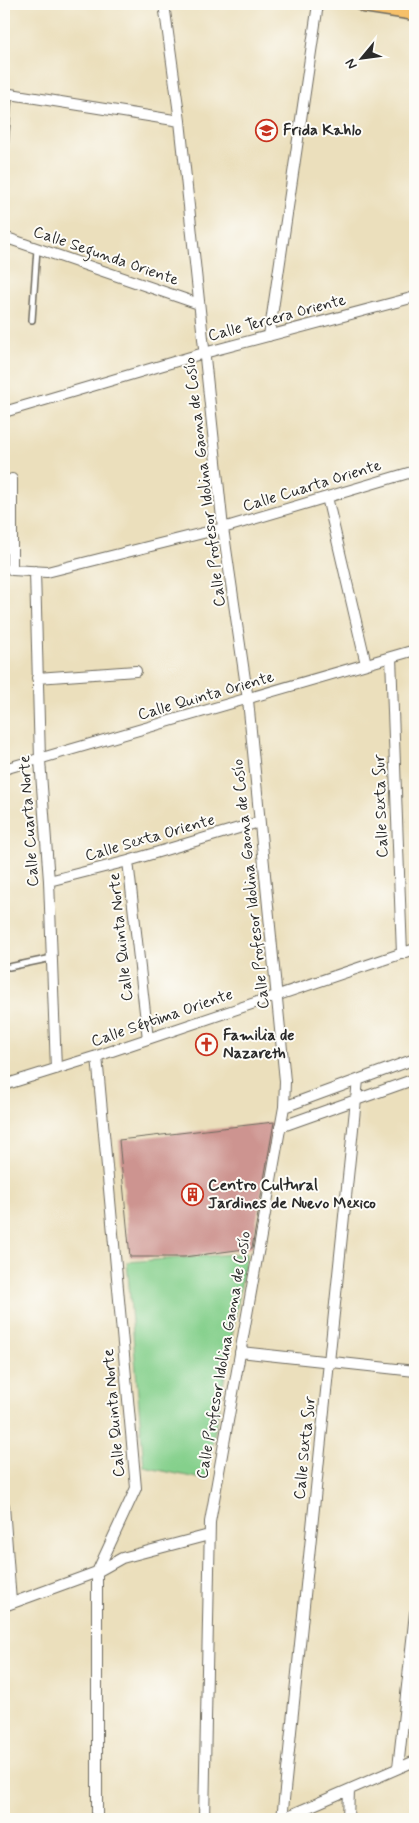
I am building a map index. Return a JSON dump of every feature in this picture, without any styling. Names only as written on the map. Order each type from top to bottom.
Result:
[{"type":"main road","points":[[364,4],[415,12]]},
{"type":"street","name":"Calle Profesor Idolina Gaona de Cosío","points":[[164,4],[180,121],[223,528],[248,700],[284,1058],[284,1107],[209,1535],[204,1819]]},
{"type":"street","points":[[269,336],[318,4]]},
{"type":"street","points":[[6,93],[180,121]]},
{"type":"street","name":"Calle Segunda Oriente","points":[[4,237],[199,304]]},
{"type":"street","name":"Calle Tercera Oriente","points":[[4,412],[204,353],[415,297]]},
{"type":"street","name":"Calle Cuarta Oriente","points":[[12,479],[12,570],[47,572],[223,528],[415,470]]},
{"type":"street","points":[[327,497],[366,664]]},
{"type":"street","name":"Calle Cuarta Norte","points":[[35,572],[40,760],[49,881],[56,1069]]},
{"type":"street","name":"Calle Quinta Oriente","points":[[4,769],[248,700],[415,650]]},
{"type":"street","name":"Calle Sexta Sur","points":[[391,657],[402,954]]},
{"type":"street","points":[[38,678],[136,672]]},
{"type":"street","name":"Calle Sexta Oriente","points":[[49,881],[128,861],[259,822]]},
{"type":"street","name":"Calle Quinta Norte","points":[[128,861],[148,1039]]},
{"type":"street","name":"Calle Séptima Oriente","points":[[4,1085],[97,1056],[415,949]]},
{"type":"street","name":"Calle Quinta Norte","points":[[97,1056],[136,1488],[97,1572],[97,1819]]},
{"type":"street","points":[[284,1107],[415,1059]]},
{"type":"street","points":[[280,1127],[415,1079]]},
{"type":"street","name":"Calle Sexta Sur","points":[[282,1819],[358,1080]]},
{"type":"street","points":[[240,1352],[415,1371]]},
{"type":"street","points":[[4,1506],[7,1604],[97,1572],[122,1558],[209,1535]]},
{"type":"street","points":[[398,1768],[415,1613]]},
{"type":"street","points":[[282,1819],[415,1761]]},
{"type":"street","points":[[348,1819],[349,1790]]},
{"type":"lane","points":[[4,157],[6,93]]},
{"type":"lane","points":[[32,320],[37,248]]},
{"type":"lane","points":[[9,967],[52,958]]},
{"type":"green space","points":[[247,1253],[206,1480],[144,1467],[127,1262]]},
{"type":"building","name":"Centro Cultural Jardines de Nuevo Mexico","points":[[274,1122],[252,1248],[184,1257],[130,1257],[119,1140]]},
{"type":"place","name":"Frida Kahlo","points":[[267,130]]},
{"type":"place","name":"Familia de Nazareth","points":[[207,1044]]},
{"type":"place","name":"Centro Cultural Jardines de Nuevo Mexico","points":[[192,1194]]}]
